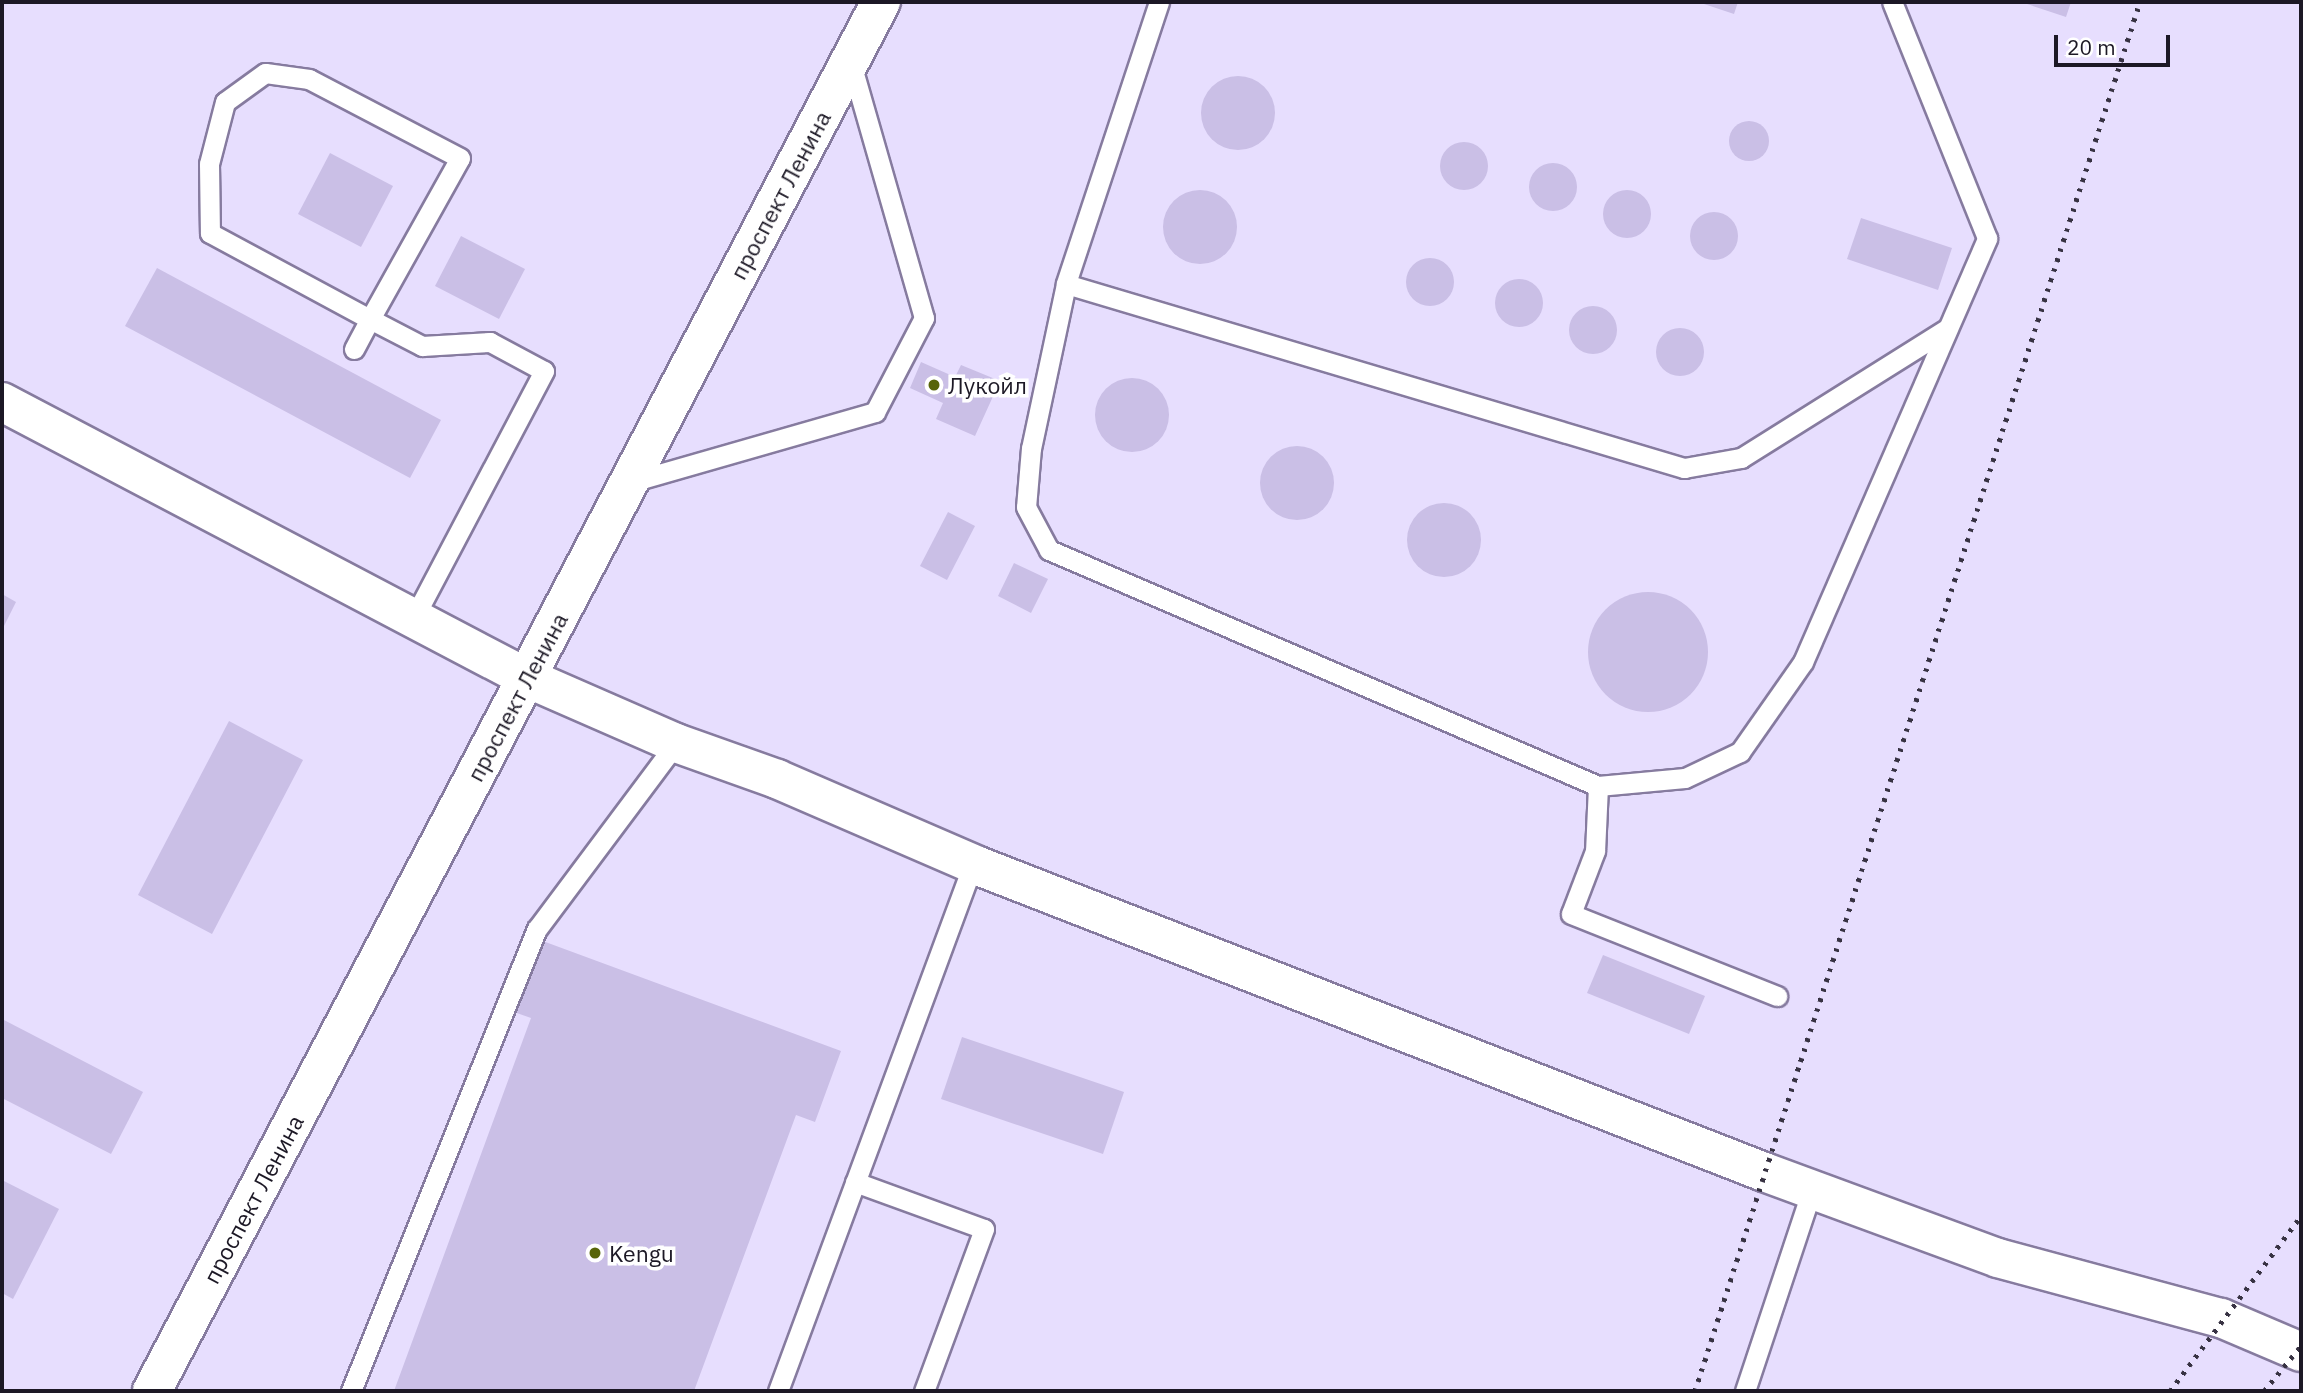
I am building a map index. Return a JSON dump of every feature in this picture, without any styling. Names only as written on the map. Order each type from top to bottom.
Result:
[{"type":"street","name":"проспект Ленина","points":[[152,1391],[881,2]]},
{"type":"street","points":[[2,402],[527,678],[676,743],[777,779],[973,864],[1812,1190],[1998,1258],[2221,1318],[2301,1352]]},
{"type":"lane","points":[[1159,2],[1066,284],[1031,448],[1026,507],[1049,550],[1598,786],[1685,778],[1740,752],[1803,662],[1987,238],[1892,2]]},
{"type":"lane","points":[[630,482],[875,412],[924,318],[850,61]]},
{"type":"lane","points":[[354,349],[370,319],[460,158],[309,79],[265,73],[225,102],[209,164],[210,233],[370,319],[422,346],[490,342],[544,371],[414,619]]},
{"type":"lane","points":[[1066,284],[1684,468],[1741,458],[1947,329]]},
{"type":"lane","points":[[351,1391],[537,929],[676,743]]},
{"type":"lane","points":[[1598,786],[1595,851],[1571,914],[1777,996]]},
{"type":"lane","points":[[778,1391],[973,864]]},
{"type":"lane","points":[[855,1182],[984,1229],[924,1391]]},
{"type":"lane","points":[[1745,1391],[1812,1190]]},
{"type":"building","points":[[1698,2],[1738,2],[1734,14]]},
{"type":"building","points":[[2021,2],[2071,2],[2066,17]]},
{"type":"building","points":[[1231,76],[1245,76],[1259,82],[1269,92],[1275,113],[1269,134],[1259,144],[1245,150],[1231,150],[1217,144],[1207,134],[1201,120],[1201,106],[1207,92],[1217,82]]},
{"type":"building","points":[[1749,121],[1757,122],[1763,127],[1768,133],[1768,149],[1763,155],[1757,160],[1749,161],[1741,160],[1735,155],[1730,149],[1729,141],[1730,133],[1735,127],[1741,122]]},
{"type":"building","points":[[1464,142],[1481,149],[1488,166],[1481,183],[1464,190],[1447,183],[1440,166],[1447,149]]},
{"type":"building","points":[[330,153],[393,186],[361,247],[298,214]]},
{"type":"building","points":[[1553,163],[1570,170],[1577,187],[1570,204],[1553,211],[1536,204],[1529,187],[1536,170]]},
{"type":"building","points":[[1193,190],[1207,190],[1221,196],[1231,206],[1237,227],[1231,248],[1221,258],[1207,264],[1193,264],[1179,258],[1169,248],[1163,234],[1163,220],[1169,206],[1179,196]]},
{"type":"building","points":[[1627,190],[1644,197],[1651,214],[1644,231],[1627,238],[1610,231],[1603,214],[1610,197]]},
{"type":"building","points":[[1714,212],[1731,219],[1738,236],[1731,253],[1714,260],[1697,253],[1690,236],[1697,219]]},
{"type":"building","points":[[1861,218],[1952,248],[1938,290],[1847,259]]},
{"type":"building","points":[[461,236],[525,269],[499,319],[435,286]]},
{"type":"building","points":[[1430,258],[1447,265],[1454,282],[1447,299],[1430,306],[1413,299],[1406,282],[1413,265]]},
{"type":"building","points":[[157,268],[441,420],[410,478],[125,326]]},
{"type":"building","points":[[1519,279],[1536,286],[1543,303],[1536,320],[1519,327],[1502,320],[1495,303],[1502,286]]},
{"type":"building","points":[[1593,306],[1610,313],[1617,330],[1610,347],[1593,354],[1576,347],[1569,330],[1576,313]]},
{"type":"building","points":[[1680,328],[1697,335],[1704,352],[1697,369],[1680,376],[1663,369],[1656,352],[1663,335]]},
{"type":"building","points":[[921,362],[955,377],[961,365],[1000,381],[975,436],[936,419],[943,403],[910,388]]},
{"type":"building","points":[[1125,378],[1139,378],[1153,384],[1163,394],[1169,415],[1167,429],[1153,446],[1139,452],[1125,452],[1111,446],[1101,436],[1095,422],[1095,408],[1101,394],[1111,384]]},
{"type":"building","points":[[1290,446],[1304,446],[1318,452],[1328,462],[1334,483],[1328,504],[1318,514],[1304,520],[1290,520],[1276,514],[1266,504],[1260,490],[1260,476],[1266,462],[1276,452]]},
{"type":"building","points":[[1437,503],[1451,503],[1465,509],[1475,519],[1481,540],[1475,561],[1465,571],[1451,577],[1437,577],[1423,571],[1413,561],[1407,547],[1407,533],[1413,519],[1423,509]]},
{"type":"building","points":[[948,512],[975,526],[947,580],[920,566]]},
{"type":"building","points":[[1014,563],[1048,579],[1031,613],[998,596]]},
{"type":"building","points":[[1648,592],[1671,597],[1690,610],[1703,629],[1708,652],[1703,675],[1690,694],[1671,707],[1648,712],[1625,707],[1606,694],[1593,675],[1588,652],[1593,629],[1606,610],[1625,597]]},
{"type":"building","points":[[2,594],[16,602],[2,630]]},
{"type":"building","points":[[229,721],[303,760],[212,934],[138,895]]},
{"type":"building","name":"Kengu","points":[[540,940],[841,1051],[815,1122],[796,1115],[694,1391],[394,1391],[531,1018],[514,1012]]},
{"type":"building","points":[[1603,955],[1705,996],[1689,1034],[1587,993]]},
{"type":"building","points":[[2,1019],[143,1092],[111,1154],[2,1098]]},
{"type":"building","points":[[962,1037],[1124,1092],[1103,1154],[941,1099]]},
{"type":"building","points":[[2,1180],[59,1209],[13,1299],[2,1293]]},
{"type":"railway","points":[[1695,1391],[2140,2]]},
{"type":"railway","points":[[2170,1391],[2301,1216]]},
{"type":"railway","points":[[2264,1391],[2301,1346]]},
{"type":"place","name":"Лукойл","points":[[934,385]]},
{"type":"place","name":"Kengu","points":[[595,1253]]}]
